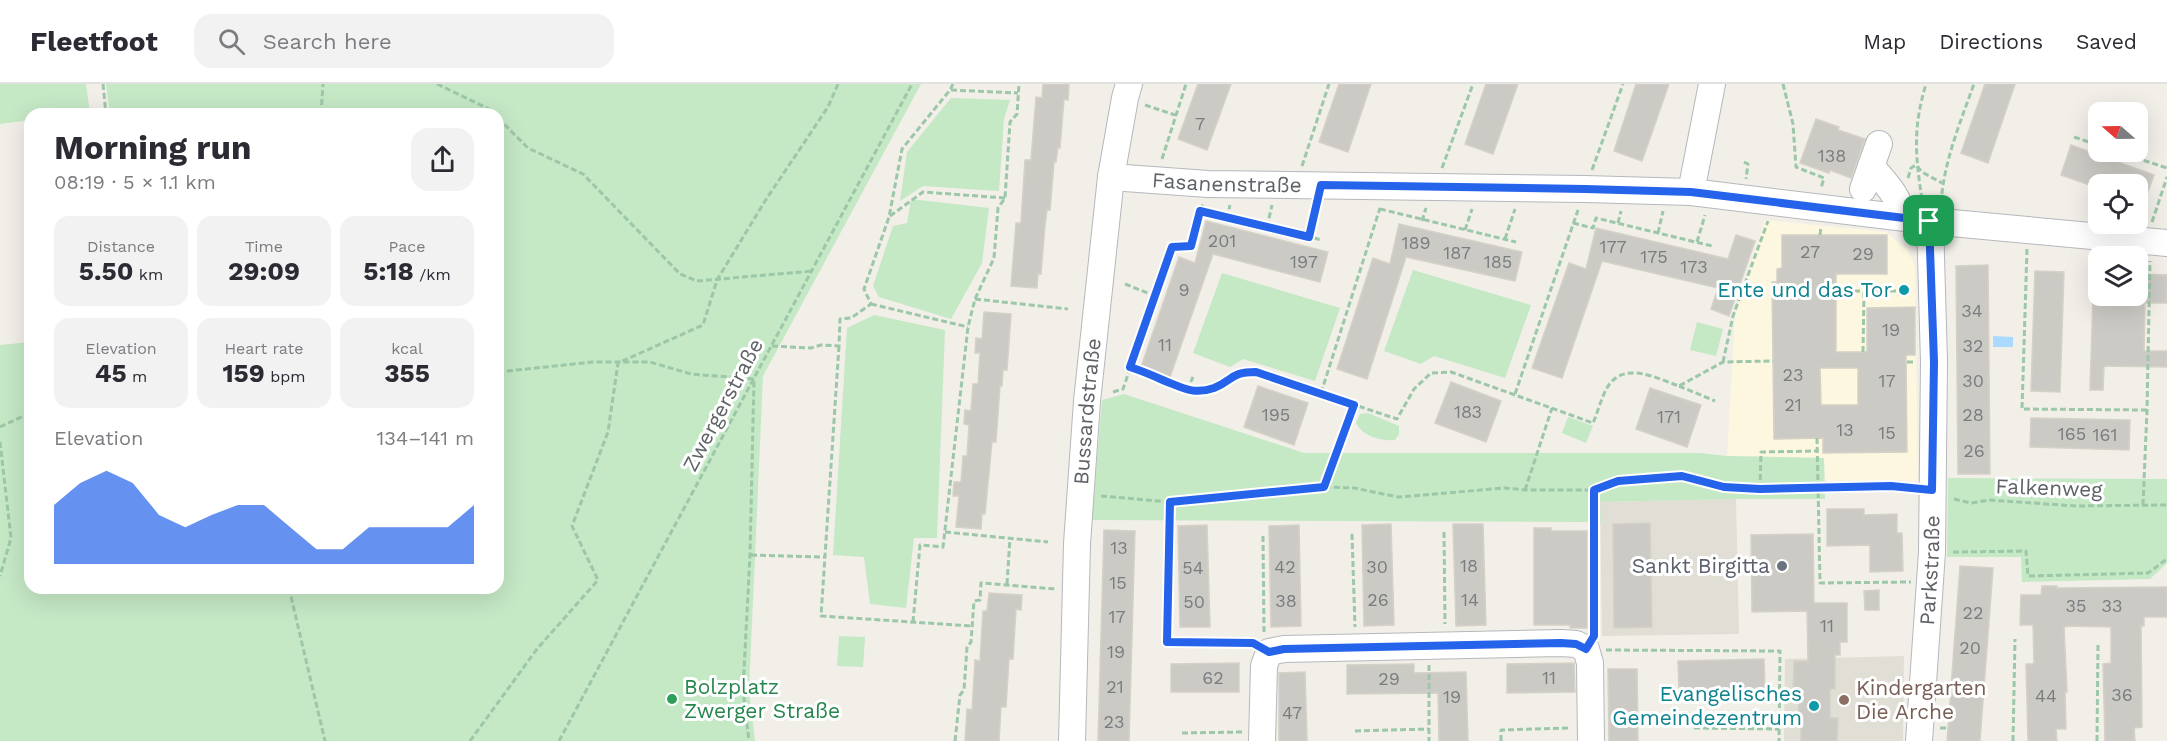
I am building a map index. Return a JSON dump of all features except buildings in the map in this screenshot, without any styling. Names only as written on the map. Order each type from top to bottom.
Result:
[{"type":"street","name":"Bussardstraße","points":[[1072,741],[1079,494],[1087,401],[1111,177],[1129,84]]},
{"type":"street","points":[[1701,194],[1712,84]]},
{"type":"street","points":[[1871,166],[1897,197],[1901,205],[1902,217]]},
{"type":"street","name":"Fasanenstraße","points":[[1111,177],[1208,184],[1321,185],[1383,198],[1436,187],[1585,189],[1701,194],[1929,221],[2154,242]]},
{"type":"street","name":"Parkstraße","points":[[1919,741],[1932,552],[1934,362],[1929,221]]},
{"type":"street","points":[[1262,736],[1264,666],[1269,652],[1284,649],[1356,646],[1561,643],[1576,644],[1586,649],[1590,663],[1591,734]]},
{"type":"path","points":[[103,84],[105,108]]},
{"type":"path","points":[[321,108],[323,84]]},
{"type":"path","points":[[437,84],[487,108]]},
{"type":"path","points":[[618,363],[703,325],[717,280],[765,201],[828,107],[838,84]]},
{"type":"path","name":"Zwergerstraße","points":[[559,741],[912,84]]},
{"type":"path","points":[[871,304],[864,289],[889,217],[902,149],[953,84]]},
{"type":"path","points":[[913,622],[920,545],[943,547],[968,327],[975,299],[994,258],[998,208],[1005,198],[1010,122],[1017,114],[1019,84]]},
{"type":"path","points":[[1155,181],[1185,84]]},
{"type":"path","points":[[1296,185],[1329,84]]},
{"type":"path","points":[[1436,187],[1473,84]]},
{"type":"path","points":[[1515,394],[1623,84]]},
{"type":"path","points":[[1783,84],[1793,124],[1796,167],[1824,178],[1815,206]]},
{"type":"path","points":[[1926,84],[1917,119],[1916,165],[1923,207],[1929,221]]},
{"type":"path","points":[[1916,165],[1922,172],[1942,183],[1948,158],[1974,84]]},
{"type":"path","points":[[950,90],[1018,93]]},
{"type":"path","points":[[1149,106],[1175,115]]},
{"type":"path","points":[[504,124],[528,148],[583,174],[680,274],[697,281],[812,271]]},
{"type":"path","points":[[2074,137],[2088,142]]},
{"type":"path","points":[[2148,162],[2167,168]]},
{"type":"path","points":[[2143,505],[2154,242],[2167,177]]},
{"type":"path","points":[[1113,392],[1123,389],[1172,247],[1191,246],[1208,184]]},
{"type":"path","points":[[1309,237],[1321,185]]},
{"type":"path","points":[[1506,239],[1522,188]]},
{"type":"path","points":[[889,217],[923,192],[1005,198]]},
{"type":"path","points":[[1697,242],[1701,194]]},
{"type":"path","points":[[1321,393],[1383,198],[1516,242]]},
{"type":"path","points":[[1723,362],[1732,316],[1775,202]]},
{"type":"path","points":[[1200,211],[1322,240]]},
{"type":"path","points":[[1573,223],[1593,228],[1596,219],[1712,246]]},
{"type":"path","points":[[2028,229],[2022,409],[2147,410]]},
{"type":"path","points":[[1125,284],[1155,296]]},
{"type":"path","points":[[1836,291],[1900,291]]},
{"type":"path","points":[[1863,352],[1864,291]]},
{"type":"path","points":[[975,299],[1068,309]]},
{"type":"path","points":[[968,327],[871,304],[851,318],[840,319],[820,616],[972,626]]},
{"type":"path","points":[[772,346],[811,348],[821,345],[839,346]]},
{"type":"path","points":[[1679,386],[1723,362],[1773,361]]},
{"type":"path","points":[[504,371],[593,362],[650,362],[691,374],[754,379],[750,555],[743,690],[749,741]]},
{"type":"path","points":[[470,741],[537,649],[598,580],[572,526],[608,432],[618,363]]},
{"type":"path","points":[[1130,367],[1199,393],[1216,388],[1240,372],[1256,372],[1397,419],[1414,389],[1431,373],[1451,372],[1593,423],[1607,387],[1618,377],[1631,371],[1679,386],[1715,401]]},
{"type":"path","points":[[1187,390],[1193,377]]},
{"type":"path","points":[[1324,487],[1354,405]]},
{"type":"path","points":[[1525,490],[1552,408]]},
{"type":"path","points":[[0,427],[24,417]]},
{"type":"path","points":[[1817,438],[1821,583],[1930,582]]},
{"type":"path","points":[[0,442],[12,538],[0,576]]},
{"type":"path","points":[[1760,489],[1761,452],[1817,451]]},
{"type":"path","name":"Falkenweg","points":[[1093,496],[1170,502],[1324,487],[1353,488],[1398,497],[1505,488],[1594,490],[1618,481],[1682,476],[1724,487],[1760,489],[1891,486],[1932,490],[1952,499],[1971,503],[1989,500],[2076,506],[2167,506]]},
{"type":"path","points":[[1586,649],[1594,636],[1594,490]]},
{"type":"path","points":[[1170,502],[1167,642],[1253,643],[1269,652]]},
{"type":"path","points":[[945,532],[1048,542]]},
{"type":"path","points":[[1429,741],[1444,532]]},
{"type":"path","points":[[1352,534],[1356,646]]},
{"type":"path","points":[[1263,536],[1264,637],[1269,652]]},
{"type":"path","points":[[1007,584],[1010,538]]},
{"type":"path","points":[[1932,552],[2026,551],[2028,576],[2148,573],[2167,559]]},
{"type":"path","points":[[750,555],[824,557]]},
{"type":"path","points":[[955,741],[960,695],[964,690],[967,647],[971,642],[974,601],[980,600],[981,583],[1061,589]]},
{"type":"path","points":[[290,594],[325,741]]},
{"type":"path","points":[[2013,741],[2015,639]]},
{"type":"path","points":[[2097,741],[2098,644]]},
{"type":"path","points":[[1586,649],[1780,651],[1779,741]]},
{"type":"path","points":[[1694,728],[1779,729]]},
{"type":"path","points":[[1355,731],[1429,729]]},
{"type":"path","points":[[1501,741],[1501,730],[1591,734]]},
{"type":"path","points":[[1182,733],[1262,736]]},
{"type":"shaded area","points":[[1765,220],[1886,232],[1908,250],[1915,266],[1918,481],[1825,481],[1824,458],[1727,456],[1735,316]]},
{"type":"shaded area","points":[[1736,499],[1739,634],[1602,636],[1600,502]]},
{"type":"shaded area","name":"Kindergarten Die Arche","points":[[1904,656],[1903,741],[1784,741],[1785,659]]},
{"type":"green space","points":[[0,84],[86,84],[89,108],[24,108],[24,121],[0,124]]},
{"type":"green space","points":[[106,84],[921,84],[763,376],[749,690],[755,741],[0,741],[0,345],[24,343],[24,594],[504,594],[504,108],[109,108]]},
{"type":"green space","points":[[951,98],[1010,100],[1004,119],[999,191],[923,186],[900,201],[907,152]]},
{"type":"green space","points":[[911,199],[989,208],[982,263],[951,319],[879,297],[873,286],[893,226],[907,223]]},
{"type":"green space","points":[[1413,270],[1531,305],[1505,378],[1434,356],[1421,364],[1384,351]]},
{"type":"green space","points":[[1222,273],[1340,308],[1315,381],[1243,359],[1230,367],[1193,353]]},
{"type":"green space","points":[[874,315],[945,330],[937,538],[914,538],[906,608],[870,604],[864,557],[833,555],[847,328]]},
{"type":"green space","points":[[1697,322],[1723,329],[1716,356],[1690,350]]},
{"type":"green space","points":[[1124,394],[1304,453],[1700,453],[1727,456],[1824,458],[1825,499],[1600,502],[1601,522],[1092,520],[1102,400]]},
{"type":"green space","points":[[1368,413],[1399,426],[1399,434],[1395,440],[1373,437],[1359,428],[1356,423],[1360,414]]},
{"type":"green space","points":[[1568,417],[1593,426],[1586,443],[1562,433]]},
{"type":"green space","points":[[1948,478],[2167,479],[2167,563],[2150,579],[2022,582],[2021,557],[1947,557]]},
{"type":"green space","points":[[839,636],[865,637],[863,667],[837,666]]},
{"type":"water","points":[[1993,336],[2013,337],[2013,347],[1993,347]]},
{"type":"place","name":"Ente und das Tor","points":[[1904,290]]},
{"type":"place","name":"Sankt Birgitta","points":[[1782,566]]},
{"type":"place","name":"Bolzplatz Zwerger Straße","points":[[672,699]]},
{"type":"place","name":"Kindergarten Die Arche","points":[[1844,700]]},
{"type":"place","name":"Evangelisches Gemeindezentrum","points":[[1814,706]]},
{"type":"route","points":[[1321,185],[1569,188],[1691,192],[1929,221],[1934,362],[1932,490],[1891,486],[1760,489],[1724,487],[1682,476],[1618,481],[1594,490],[1594,636],[1586,649],[1576,644],[1561,643],[1445,644],[1284,649],[1269,652],[1253,643],[1167,642],[1170,502],[1324,487],[1354,405],[1256,372],[1240,372],[1216,388],[1199,393],[1179,389],[1168,382],[1130,367],[1172,247],[1191,246],[1200,211],[1309,237],[1321,185]]}]
